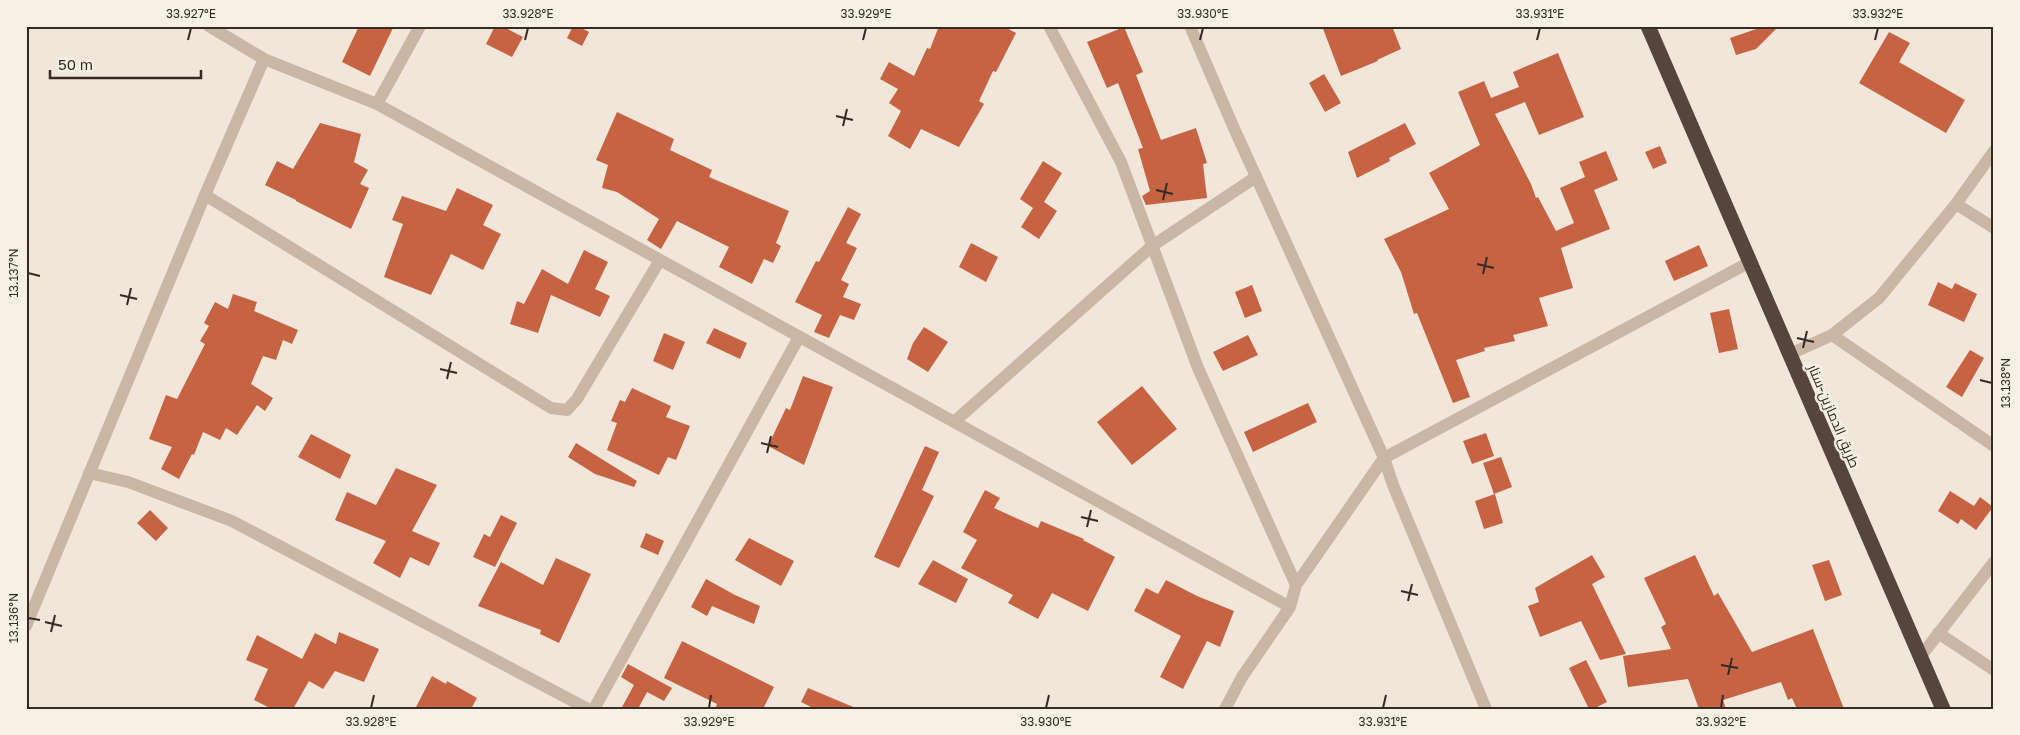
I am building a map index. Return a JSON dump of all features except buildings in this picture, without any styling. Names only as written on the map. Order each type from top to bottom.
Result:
[{"type":"highway","name":"طريق الدمازين-سنار","points":[[1648,26],[1943,709]]},
{"type":"street","points":[[209,26],[264,59],[377,104],[1290,607]]},
{"type":"street","points":[[377,104],[420,26]]},
{"type":"street","points":[[1050,26],[1120,162],[1198,368],[1296,585]]},
{"type":"street","points":[[1190,26],[1256,177],[1384,458],[1393,485],[1486,709]]},
{"type":"street","points":[[26,626],[205,195],[264,59]]},
{"type":"street","points":[[1790,354],[1832,335],[1879,298],[1956,204],[1994,151]]},
{"type":"street","points":[[954,422],[1152,246],[1256,177]]},
{"type":"street","points":[[205,195],[551,408],[567,410],[577,399],[660,260]]},
{"type":"street","points":[[1956,204],[1994,228]]},
{"type":"street","points":[[1224,709],[1242,677],[1290,607],[1296,585],[1384,458],[1750,262]]},
{"type":"street","points":[[1832,335],[1994,446]]},
{"type":"street","points":[[594,709],[799,337]]},
{"type":"street","points":[[89,473],[128,482],[232,521],[588,709]]},
{"type":"street","points":[[1921,656],[1994,562]]},
{"type":"street","points":[[1938,633],[1994,670]]}]
